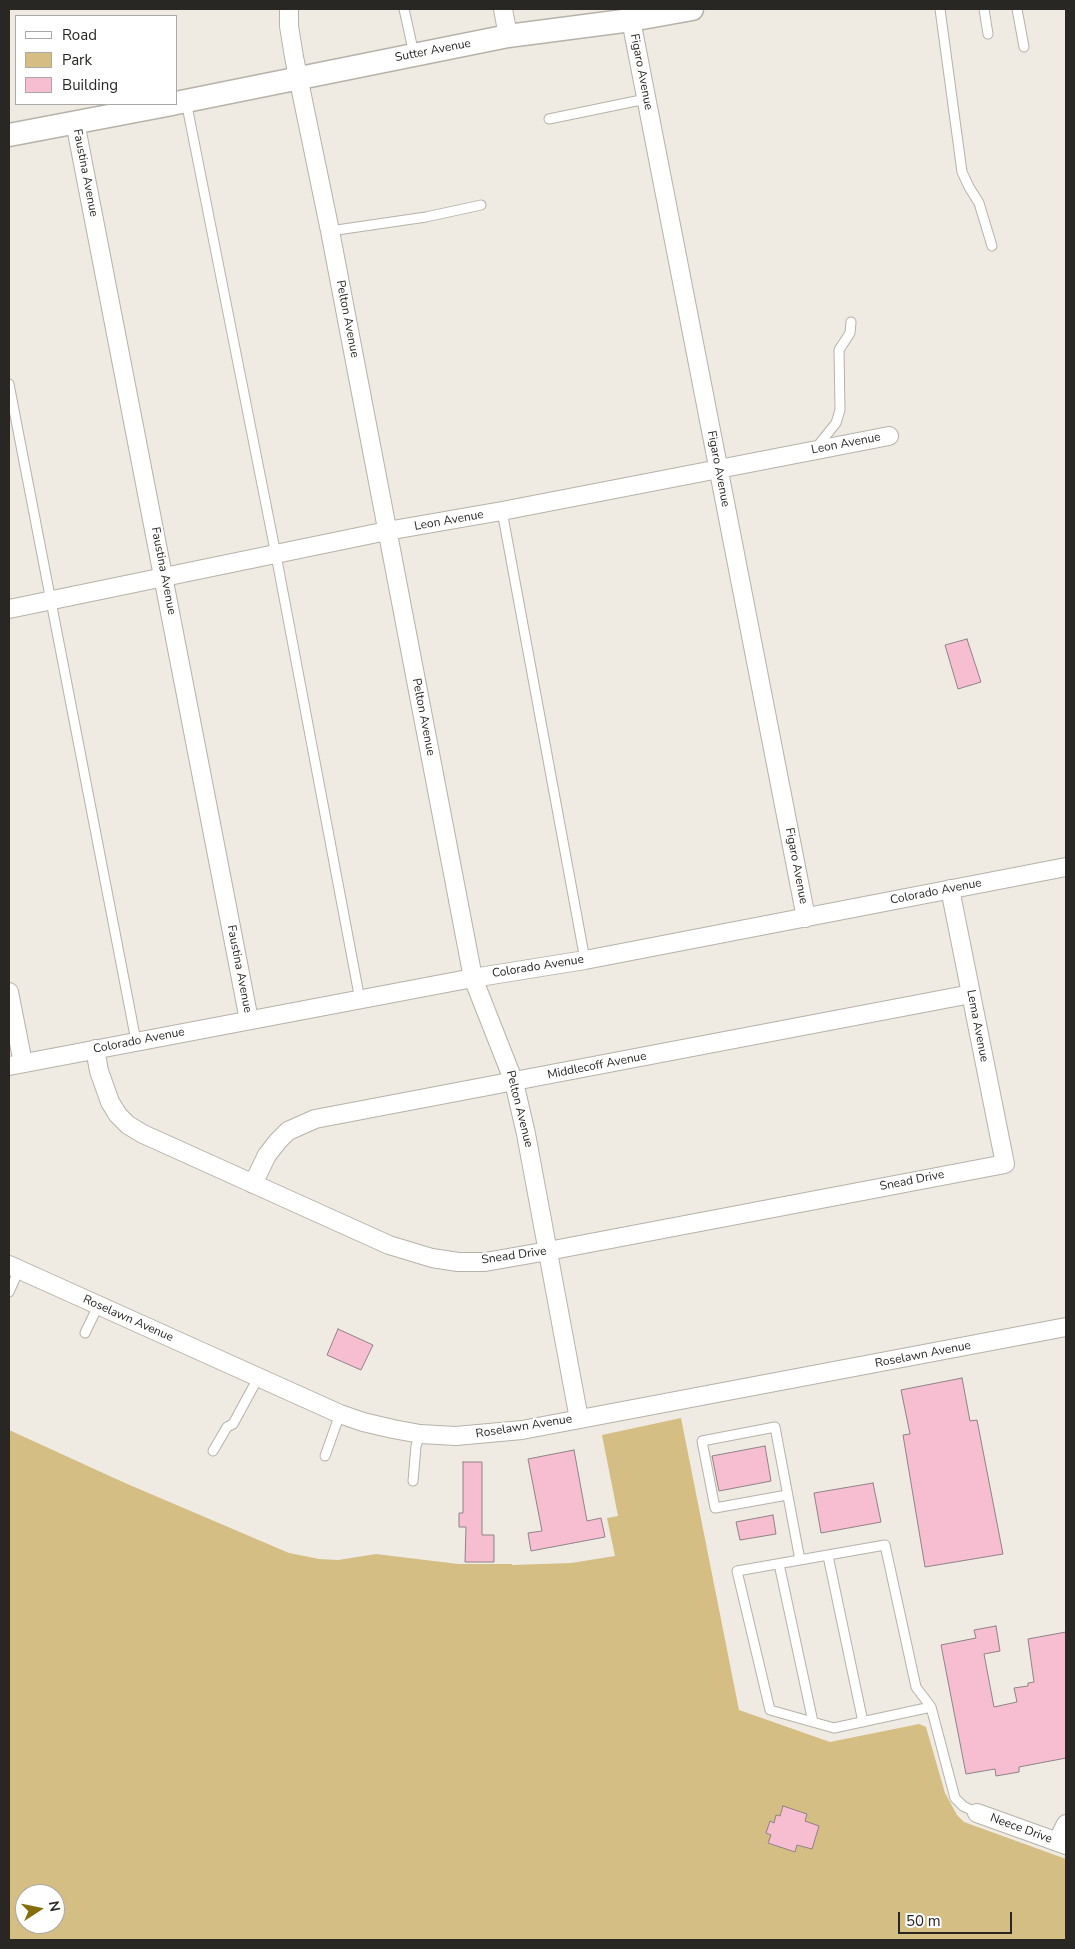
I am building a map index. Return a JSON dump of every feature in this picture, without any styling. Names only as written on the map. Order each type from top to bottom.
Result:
[{"type":"street","name":"Pelton Avenue","points":[[289,9],[289,26],[473,978],[514,1082],[526,1134],[579,1419]]},
{"type":"street","points":[[503,9],[508,36]]},
{"type":"street","name":"Sutter Avenue","points":[[178,103],[508,36],[631,20],[692,9]]},
{"type":"street","name":"Figaro Avenue","points":[[631,20],[806,918]]},
{"type":"street","name":"Sutter Avenue","points":[[9,135],[167,105]]},
{"type":"street","name":"Faustina Avenue","points":[[75,122],[249,1020]]},
{"type":"street","name":"Leon Avenue","points":[[9,608],[276,556],[387,531],[502,511],[889,436]]},
{"type":"street","name":"Colorado Avenue","points":[[16,1064],[473,978],[585,960],[1066,867]]},
{"type":"street","name":"Lema Avenue","points":[[950,889],[1005,1164]]},
{"type":"street","points":[[9,992],[16,1064]]},
{"type":"street","name":"Middlecoff Avenue","points":[[253,1184],[266,1154],[278,1141],[288,1132],[315,1119],[971,994]]},
{"type":"street","name":"Snead Drive","points":[[95,1049],[110,1102],[118,1115],[128,1125],[143,1134],[389,1245],[432,1258],[458,1262],[485,1262],[548,1251],[1005,1164]]},
{"type":"street","name":"Roselawn Avenue","points":[[14,1267],[340,1414],[370,1424],[420,1434],[486,1435],[522,1430],[858,1368],[1066,1327]]},
{"type":"street","name":"Neece Drive","points":[[977,1813],[1061,1844]]},
{"type":"street","points":[[1061,1844],[1066,1824]]},
{"type":"lane","points":[[404,9],[414,54]]},
{"type":"lane","points":[[940,9],[962,172],[979,203],[992,246]]},
{"type":"lane","points":[[984,9],[988,34]]},
{"type":"lane","points":[[1017,9],[1024,47]]},
{"type":"lane","points":[[549,119],[646,99]]},
{"type":"lane","points":[[178,103],[276,556],[360,1000]]},
{"type":"lane","points":[[330,231],[426,217],[482,205]]},
{"type":"lane","points":[[815,450],[836,422],[840,410],[839,350],[850,333],[851,322]]},
{"type":"lane","points":[[9,384],[136,1041]]},
{"type":"lane","points":[[502,511],[585,960]]},
{"type":"lane","points":[[9,1292],[14,1267]]},
{"type":"lane","points":[[86,1333],[98,1306]]},
{"type":"lane","points":[[213,1451],[227,1427],[233,1424],[258,1378]]},
{"type":"lane","points":[[325,1456],[340,1414]]},
{"type":"lane","points":[[788,1495],[715,1508],[702,1441],[775,1427],[788,1495],[800,1560]]},
{"type":"lane","points":[[413,1481],[416,1446],[420,1434]]},
{"type":"lane","points":[[932,1707],[834,1728],[770,1710],[737,1572],[885,1545],[916,1686],[932,1707],[953,1793],[958,1802],[977,1813]]},
{"type":"lane","points":[[828,1556],[863,1722]]},
{"type":"lane","points":[[779,1564],[813,1722]]},
{"type":"green space","points":[[681,1418],[739,1710],[830,1742],[919,1724],[926,1727],[945,1793],[957,1815],[964,1822],[1066,1859],[1066,1940],[9,1940],[9,1430],[125,1483],[289,1553],[319,1559],[338,1560],[376,1554],[458,1564],[571,1563],[615,1556],[607,1518],[618,1516],[602,1435]]},
{"type":"building","points":[[967,639],[981,682],[958,689],[945,645]]},
{"type":"building","points":[[338,1329],[373,1345],[361,1370],[327,1355]]},
{"type":"building","points":[[962,1378],[970,1421],[977,1420],[1003,1554],[925,1567],[903,1435],[910,1434],[901,1390]]},
{"type":"building","points":[[765,1446],[771,1481],[719,1491],[712,1456]]},
{"type":"building","points":[[574,1450],[587,1521],[601,1518],[605,1537],[531,1551],[528,1533],[542,1531],[528,1459]]},
{"type":"building","points":[[463,1462],[482,1462],[482,1535],[494,1535],[494,1562],[465,1562],[466,1527],[459,1527],[459,1513],[463,1513]]},
{"type":"building","points":[[873,1483],[881,1522],[821,1533],[814,1493]]},
{"type":"building","points":[[773,1515],[776,1534],[740,1540],[736,1522]]},
{"type":"building","points":[[996,1626],[1000,1651],[984,1654],[994,1707],[1017,1702],[1014,1688],[1028,1686],[1028,1683],[1034,1682],[1028,1639],[1066,1632],[1066,1758],[1019,1767],[1019,1772],[996,1776],[995,1769],[966,1774],[941,1645],[976,1638],[974,1630]]},
{"type":"building","points":[[783,1806],[807,1814],[805,1821],[819,1826],[812,1849],[797,1845],[795,1852],[768,1843],[771,1835],[766,1833],[770,1821],[774,1823],[776,1815],[780,1816]]}]
